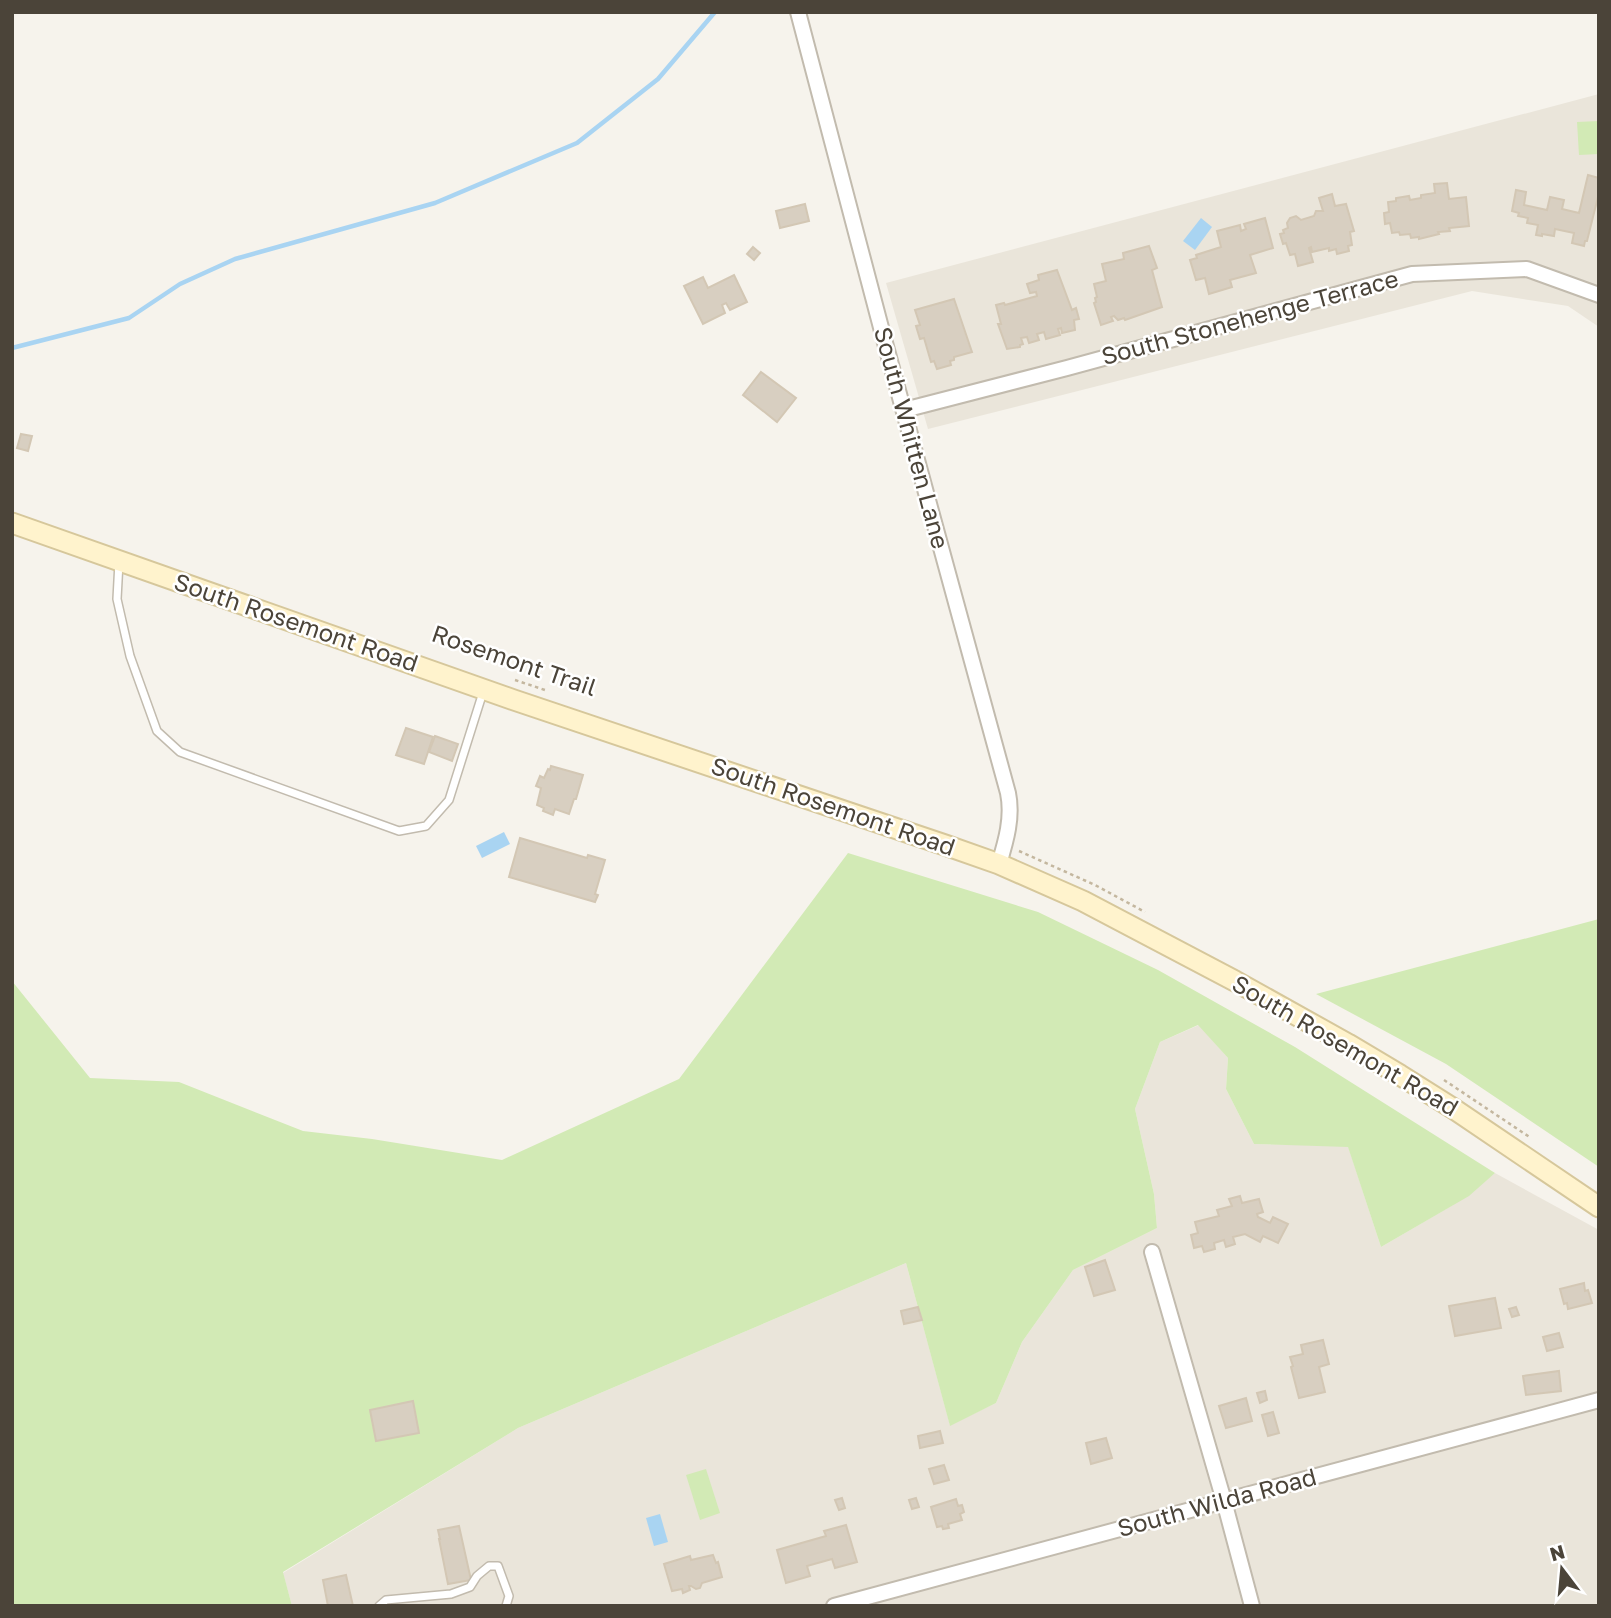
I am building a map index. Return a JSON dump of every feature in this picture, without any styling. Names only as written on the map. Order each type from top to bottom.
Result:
[{"type":"main road","name":"South Rosemont Road","points":[[12,523],[484,689],[999,864],[1068,893],[1374,1058],[1599,1207]]},
{"type":"street","name":"South Whitten Lane","points":[[798,12],[1008,793],[1009,826],[999,864]]},
{"type":"street","name":"South Stonehenge Terrace","points":[[904,410],[1412,274],[1527,270],[1599,295]]},
{"type":"street","points":[[1152,1252],[1252,1606]]},
{"type":"street","name":"South Wilda Road","points":[[834,1606],[1599,1400]]},
{"type":"lane","points":[[120,561],[117,599],[130,656],[157,731],[180,752],[399,831],[426,826],[449,800],[484,689]]},
{"type":"lane","points":[[379,1606],[386,1600],[451,1594],[470,1587],[477,1576],[489,1566],[498,1566],[509,1596],[506,1606]]},
{"type":"path","name":"Rosemont Trail","points":[[507,678],[548,691]]},
{"type":"shaded area","points":[[1599,94],[1599,327],[1568,306],[1472,291],[928,429],[886,283]]},
{"type":"shaded area","points":[[1199,1025],[1228,1058],[1226,1089],[1254,1144],[1348,1146],[1381,1247],[1453,1205],[1495,1173],[1599,1230],[1599,1606],[292,1606],[283,1573],[518,1428],[906,1263],[950,1425],[996,1403],[1022,1342],[1073,1270],[1157,1228],[1154,1194],[1135,1109],[1160,1042]]},
{"type":"green space","points":[[1599,121],[1599,154],[1579,155],[1577,122]]},
{"type":"green space","points":[[848,853],[1038,912],[1158,970],[1295,1047],[1495,1173],[1469,1196],[1381,1247],[1348,1147],[1254,1144],[1226,1089],[1228,1058],[1198,1025],[1160,1042],[1135,1109],[1154,1194],[1157,1228],[1073,1270],[1022,1342],[996,1403],[950,1426],[906,1263],[518,1428],[283,1572],[292,1606],[12,1606],[12,981],[90,1078],[179,1082],[303,1131],[502,1160],[679,1079]]},
{"type":"green space","points":[[1599,919],[1599,1167],[1446,1064],[1316,994]]},
{"type":"green space","points":[[706,1469],[720,1513],[700,1520],[686,1475]]},
{"type":"water","points":[[1201,218],[1212,227],[1195,250],[1183,241]]},
{"type":"water","points":[[504,832],[510,844],[482,858],[476,846]]},
{"type":"water","points":[[660,1514],[668,1542],[654,1546],[646,1518]]},
{"type":"building","points":[[1588,175],[1599,178],[1599,193],[1584,246],[1572,243],[1574,233],[1555,229],[1554,236],[1536,235],[1538,225],[1527,223],[1528,218],[1518,216],[1519,213],[1512,211],[1516,190],[1526,192],[1524,205],[1547,210],[1550,197],[1564,200],[1562,209],[1579,213]]},
{"type":"building","points":[[1447,183],[1449,199],[1466,197],[1469,226],[1449,228],[1450,231],[1419,239],[1411,238],[1410,234],[1392,233],[1390,223],[1385,224],[1384,213],[1389,212],[1388,202],[1409,196],[1410,200],[1421,198],[1421,195],[1435,193],[1434,184]]},
{"type":"building","points":[[1332,194],[1335,206],[1346,204],[1354,231],[1350,232],[1352,245],[1348,246],[1349,251],[1337,254],[1336,249],[1329,251],[1329,248],[1312,252],[1311,247],[1309,248],[1313,262],[1298,266],[1295,254],[1290,255],[1280,234],[1288,228],[1290,218],[1296,216],[1301,220],[1314,216],[1316,211],[1323,211],[1319,198]]},
{"type":"building","points":[[805,204],[809,221],[780,228],[776,211]]},
{"type":"building","points":[[1265,218],[1273,248],[1250,255],[1256,273],[1230,280],[1232,287],[1209,294],[1205,278],[1196,280],[1190,260],[1197,258],[1196,255],[1221,247],[1217,231],[1240,225],[1241,231],[1246,229],[1244,224]]},
{"type":"building","points":[[1149,246],[1157,268],[1152,270],[1162,307],[1125,320],[1118,320],[1114,316],[1111,317],[1113,321],[1101,325],[1094,303],[1097,297],[1094,284],[1106,281],[1102,264],[1124,259],[1123,253]]},
{"type":"building","points":[[753,247],[760,253],[754,260],[747,254]]},
{"type":"building","points":[[1057,270],[1072,310],[1076,308],[1079,319],[1074,320],[1075,330],[1062,333],[1061,328],[1058,329],[1060,335],[1046,339],[1044,332],[1037,334],[1039,340],[1029,343],[1027,337],[1021,338],[1023,344],[1020,347],[1007,349],[998,324],[1001,324],[996,305],[1037,296],[1036,292],[1030,293],[1027,284],[1039,280],[1038,275]]},
{"type":"building","points":[[734,275],[747,302],[730,310],[726,303],[722,305],[725,313],[703,324],[684,286],[703,277],[708,288]]},
{"type":"building","points":[[954,299],[972,352],[954,357],[954,360],[950,361],[951,365],[937,369],[934,361],[931,362],[924,338],[920,339],[916,326],[920,325],[915,310]]},
{"type":"building","points":[[761,372],[796,398],[777,422],[743,395]]},
{"type":"building","points":[[21,434],[32,436],[28,451],[17,448]]},
{"type":"building","points":[[406,728],[433,737],[424,764],[396,755]]},
{"type":"building","points":[[435,736],[458,744],[452,761],[429,752]]},
{"type":"building","points":[[551,766],[583,775],[569,814],[555,809],[553,815],[537,805],[541,788],[536,786],[540,776],[544,778]]},
{"type":"building","points":[[520,838],[587,858],[588,855],[605,860],[595,902],[509,877]]},
{"type":"building","points":[[1240,1196],[1242,1203],[1259,1199],[1263,1212],[1257,1214],[1258,1217],[1270,1223],[1273,1217],[1288,1224],[1278,1243],[1263,1236],[1260,1242],[1245,1234],[1233,1237],[1235,1244],[1226,1247],[1224,1240],[1214,1243],[1215,1249],[1204,1252],[1202,1246],[1194,1248],[1191,1235],[1198,1233],[1195,1222],[1219,1216],[1217,1210],[1232,1206],[1229,1199]]},
{"type":"building","points":[[1105,1260],[1115,1290],[1094,1296],[1085,1267]]},
{"type":"building","points":[[1584,1283],[1592,1303],[1568,1309],[1560,1289]]},
{"type":"building","points":[[1495,1298],[1501,1328],[1455,1336],[1449,1306]]},
{"type":"building","points":[[918,1307],[922,1320],[904,1324],[901,1311]]},
{"type":"building","points":[[1516,1307],[1519,1315],[1512,1317],[1509,1309]]},
{"type":"building","points":[[1559,1333],[1563,1347],[1547,1351],[1543,1337]]},
{"type":"building","points":[[1323,1340],[1329,1364],[1319,1367],[1325,1392],[1299,1398],[1290,1357],[1303,1354],[1301,1345]]},
{"type":"building","points":[[1559,1371],[1561,1391],[1526,1395],[1523,1376]]},
{"type":"building","points":[[1265,1391],[1267,1400],[1260,1403],[1257,1393]]},
{"type":"building","points":[[1246,1398],[1252,1421],[1226,1428],[1219,1406]]},
{"type":"building","points":[[413,1401],[419,1433],[376,1441],[370,1410]]},
{"type":"building","points":[[1273,1412],[1279,1433],[1268,1436],[1262,1415]]},
{"type":"building","points":[[940,1431],[943,1443],[920,1448],[918,1436]]},
{"type":"building","points":[[1106,1438],[1112,1458],[1091,1464],[1086,1443]]},
{"type":"building","points":[[944,1465],[949,1480],[934,1484],[929,1469]]},
{"type":"building","points":[[842,1498],[845,1508],[839,1510],[835,1500]]},
{"type":"building","points":[[916,1498],[919,1507],[912,1509],[909,1500]]},
{"type":"building","points":[[956,1499],[964,1512],[960,1514],[962,1520],[948,1524],[949,1528],[937,1527],[931,1507]]},
{"type":"building","points":[[846,1525],[857,1562],[835,1568],[832,1559],[807,1566],[810,1576],[786,1583],[777,1550],[826,1536],[824,1531]]},
{"type":"building","points":[[459,1526],[471,1580],[448,1584],[438,1530]]},
{"type":"building","points":[[713,1555],[722,1577],[702,1583],[700,1588],[689,1586],[690,1590],[683,1593],[682,1589],[672,1591],[664,1564],[690,1556],[691,1560]]},
{"type":"building","points":[[346,1575],[353,1606],[328,1606],[323,1580]]},
{"type":"waterway","points":[[12,348],[129,318],[180,284],[235,259],[435,203],[577,143],[658,79],[715,12]]}]
